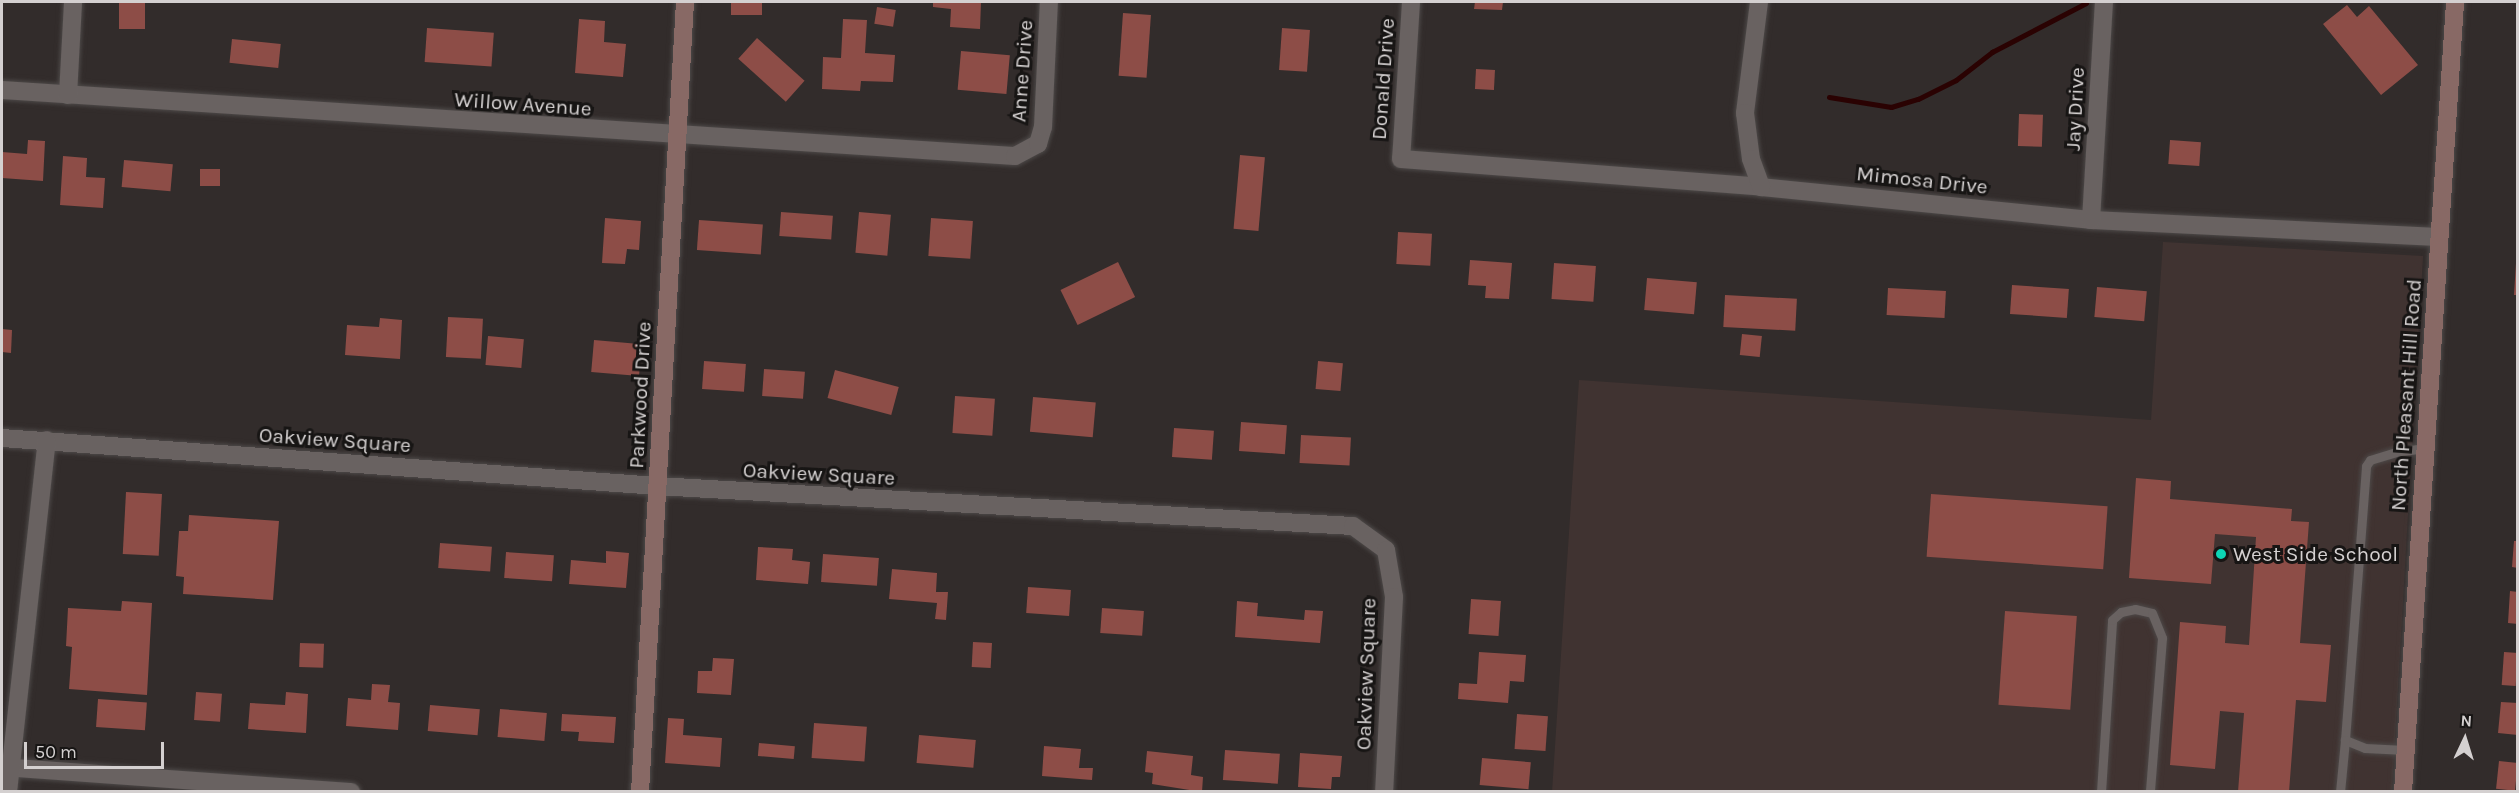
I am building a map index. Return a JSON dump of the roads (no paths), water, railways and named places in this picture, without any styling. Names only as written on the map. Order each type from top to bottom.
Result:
[{"type":"street","points":[[68,94],[73,2]]},
{"type":"street","name":"Parkwood Drive","points":[[639,792],[675,137],[685,2]]},
{"type":"street","name":"Anne Drive","points":[[1038,144],[1043,127],[1049,2]]},
{"type":"street","name":"Donald Drive","points":[[1401,159],[1411,2]]},
{"type":"street","points":[[1759,2],[1745,113],[1751,159],[1761,187]]},
{"type":"street","name":"Jay Drive","points":[[2091,219],[2104,2]]},
{"type":"street","name":"North Pleasant Hill Road","points":[[2403,792],[2455,2]]},
{"type":"street","name":"Willow Avenue","points":[[2,90],[995,157],[1015,156],[1038,144]]},
{"type":"street","name":"Mimosa Drive","points":[[1401,159],[1761,187],[2091,219],[2439,237]]},
{"type":"street","name":"Oakview Square","points":[[2,438],[657,486],[1353,526],[1386,550],[1394,597],[1384,792]]},
{"type":"street","points":[[8,792],[6,767],[46,440]]},
{"type":"street","points":[[6,767],[351,792]]},
{"type":"lane","points":[[2340,792],[2366,466],[2370,460],[2396,452],[2425,448]]},
{"type":"lane","points":[[2101,792],[2112,620],[2121,612],[2135,609],[2152,613],[2162,638],[2150,792]]},
{"type":"lane","points":[[2345,740],[2365,748],[2406,750]]},
{"type":"waterway","points":[[1829,97],[1891,107],[1918,99],[1956,80],[1992,52],[2086,3]]},
{"type":"place","name":"West Side School","points":[[2221,554]]}]
